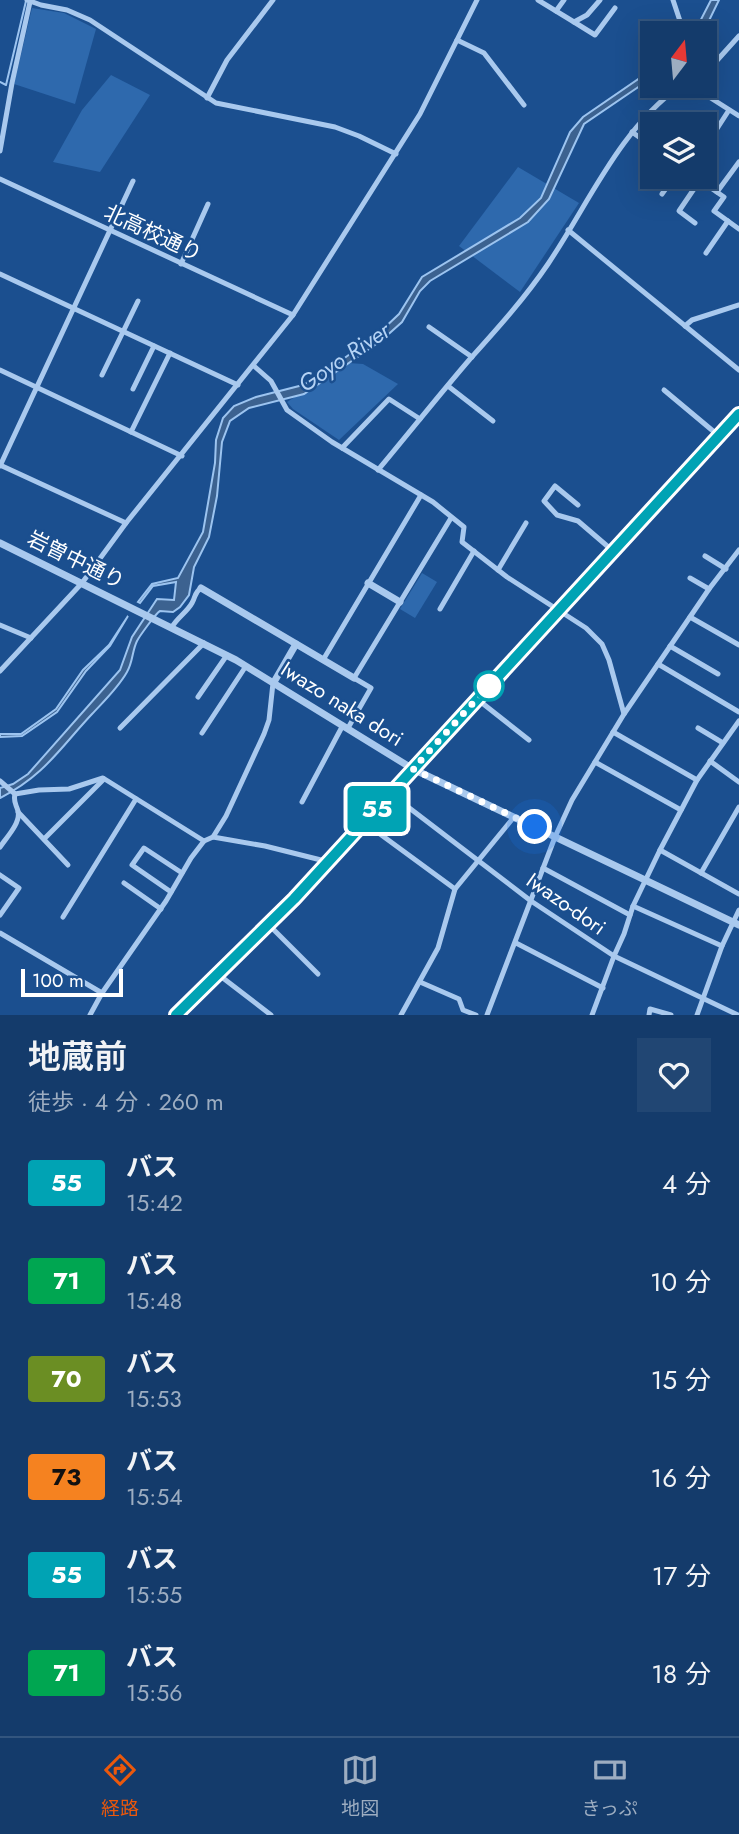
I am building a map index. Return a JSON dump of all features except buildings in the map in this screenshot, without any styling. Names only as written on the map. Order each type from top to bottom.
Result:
[{"type":"main road","points":[[176,1015],[269,925],[329,862],[739,414]]},
{"type":"street","points":[[206,98],[228,60],[273,0]]},
{"type":"street","points":[[0,671],[82,583],[293,315],[420,114],[477,0]]},
{"type":"street","points":[[538,0],[595,35],[615,8]]},
{"type":"street","points":[[556,11],[564,0]]},
{"type":"street","points":[[574,22],[587,15],[600,0]]},
{"type":"street","points":[[673,0],[680,21]]},
{"type":"street","points":[[0,151],[29,1],[68,10],[90,20],[216,103],[335,127],[396,153]]},
{"type":"street","points":[[718,59],[739,36]]},
{"type":"street","points":[[457,40],[484,53],[524,105]]},
{"type":"street","points":[[378,470],[504,322],[547,265],[632,132],[664,98]]},
{"type":"street","points":[[711,98],[739,116]]},
{"type":"street","points":[[717,128],[729,110]]},
{"type":"street","points":[[632,132],[640,138]]},
{"type":"street","points":[[717,192],[739,162]]},
{"type":"street","name":"北高校通り","points":[[0,179],[293,315]]},
{"type":"street","points":[[127,523],[0,465],[133,181]]},
{"type":"street","points":[[662,194],[666,189]]},
{"type":"street","points":[[692,189],[679,211],[695,223]]},
{"type":"street","points":[[713,189],[724,197],[714,211],[739,229]]},
{"type":"street","points":[[181,264],[208,204]]},
{"type":"street","points":[[706,253],[728,221]]},
{"type":"street","points":[[568,230],[739,370]]},
{"type":"street","points":[[0,274],[238,385]]},
{"type":"street","points":[[102,375],[138,301]]},
{"type":"street","points":[[685,326],[692,320],[737,309]]},
{"type":"street","points":[[429,327],[472,357]]},
{"type":"street","points":[[134,389],[154,346]]},
{"type":"street","points":[[131,432],[170,353]]},
{"type":"street","points":[[254,366],[271,381],[286,410],[342,448],[421,495],[464,527],[463,542],[474,551],[586,628],[602,644],[624,714]]},
{"type":"street","points":[[0,370],[182,456]]},
{"type":"street","points":[[448,386],[493,421]]},
{"type":"street","points":[[664,390],[719,436]]},
{"type":"street","points":[[342,448],[389,399],[421,419]]},
{"type":"street","points":[[578,505],[555,486],[544,501],[557,515],[578,522],[613,551]]},
{"type":"street","points":[[323,660],[421,495]]},
{"type":"street","points":[[354,678],[451,518]]},
{"type":"street","points":[[498,569],[526,523]]},
{"type":"street","name":"岩曽中通り","points":[[0,543],[156,619]]},
{"type":"street","points":[[487,1015],[555,837],[572,800],[658,663],[709,589],[737,558],[739,550]]},
{"type":"street","points":[[440,609],[474,551]]},
{"type":"street","points":[[705,556],[726,569]]},
{"type":"street","points":[[690,578],[709,589]]},
{"type":"street","points":[[368,583],[400,602]]},
{"type":"street","points":[[172,627],[191,605],[196,592],[201,588],[371,688],[302,802]]},
{"type":"street","points":[[690,617],[739,645]]},
{"type":"street","name":"Iwazo naka dori","points":[[156,619],[274,682],[413,769],[736,924]]},
{"type":"street","points":[[0,625],[31,638]]},
{"type":"street","points":[[120,728],[204,643]]},
{"type":"street","points":[[213,837],[226,816],[264,734],[269,720],[274,682],[296,644]]},
{"type":"street","points":[[670,646],[718,674]]},
{"type":"street","points":[[198,697],[226,655]]},
{"type":"street","points":[[658,663],[739,712]]},
{"type":"street","points":[[202,733],[246,666]]},
{"type":"street","points":[[477,699],[529,740]]},
{"type":"street","points":[[592,1015],[633,906],[660,850],[697,780],[739,721]]},
{"type":"street","points":[[698,728],[723,743]]},
{"type":"street","points":[[613,733],[697,780]]},
{"type":"street","points":[[710,761],[739,782]]},
{"type":"street","points":[[595,762],[681,810]]},
{"type":"street","points":[[0,781],[15,794],[69,789],[104,779],[204,841]]},
{"type":"street","points":[[44,839],[104,779]]},
{"type":"street","points":[[0,848],[18,820],[15,794]]},
{"type":"street","name":"Iwazo-dori","points":[[391,794],[531,901],[614,956],[738,1015]]},
{"type":"street","points":[[63,917],[136,799]]},
{"type":"street","points":[[701,873],[739,807]]},
{"type":"street","points":[[18,812],[68,865]]},
{"type":"street","points":[[401,1015],[438,948],[455,889],[514,817]]},
{"type":"street","points":[[365,823],[455,889]]},
{"type":"street","points":[[90,1015],[204,841],[213,837],[265,846],[329,862]]},
{"type":"street","points":[[171,892],[132,865],[144,848],[182,873]]},
{"type":"street","points":[[660,850],[739,894]]},
{"type":"street","points":[[543,868],[630,915]]},
{"type":"street","points":[[0,875],[19,888],[0,915]]},
{"type":"street","points":[[124,883],[161,909]]},
{"type":"street","points":[[633,906],[722,946]]},
{"type":"street","points":[[697,1015],[722,946],[736,924],[739,911]]},
{"type":"street","points":[[269,925],[318,974]]},
{"type":"street","points":[[0,933],[102,993]]},
{"type":"street","points":[[516,943],[603,988]]},
{"type":"street","points":[[219,975],[271,1015]]},
{"type":"street","points":[[420,982],[459,999],[463,1010],[476,1015]]},
{"type":"street","points":[[649,1015],[650,1009],[671,1015]]},
{"type":"shaded area","points":[[711,0],[719,0],[709,21],[700,21]]},
{"type":"shaded area","points":[[32,8],[64,13],[96,29],[75,104],[14,84]]},
{"type":"shaded area","points":[[111,75],[150,95],[100,172],[53,162],[82,110]]},
{"type":"shaded area","points":[[640,78],[640,86],[584,124],[549,199],[528,222],[430,281],[420,291],[402,322],[382,340],[304,394],[249,408],[230,421],[222,442],[217,496],[209,537],[194,567],[189,595],[173,612],[160,611],[155,616],[137,641],[129,668],[119,683],[51,760],[28,780],[0,798],[0,788],[13,784],[28,774],[120,670],[132,637],[157,599],[174,600],[176,582],[153,586],[140,603],[138,602],[152,584],[178,578],[203,532],[215,463],[216,440],[223,418],[234,406],[256,397],[303,385],[339,362],[379,333],[399,314],[422,277],[520,218],[541,198],[570,132],[583,117]]},
{"type":"shaded area","points":[[518,167],[579,203],[520,292],[459,246]]},
{"type":"shaded area","points":[[348,363],[363,364],[398,384],[339,440],[293,409],[287,402]]},
{"type":"shaded area","points":[[422,573],[437,582],[415,618],[400,609]]},
{"type":"shaded area","points":[[128,616],[110,646],[86,671],[57,712],[22,736],[0,737],[0,734],[21,734],[56,709],[83,670],[109,645]]},
{"type":"waterway","points":[[0,82],[6,85],[26,1]]},
{"type":"bus line","name":"55","points":[[176,1015],[294,899],[739,414]]},
{"type":"route","points":[[489,686],[493,681],[413,769],[535,827]]},
{"type":"water label","name":"Goyo River","points":[[344,357]]}]
